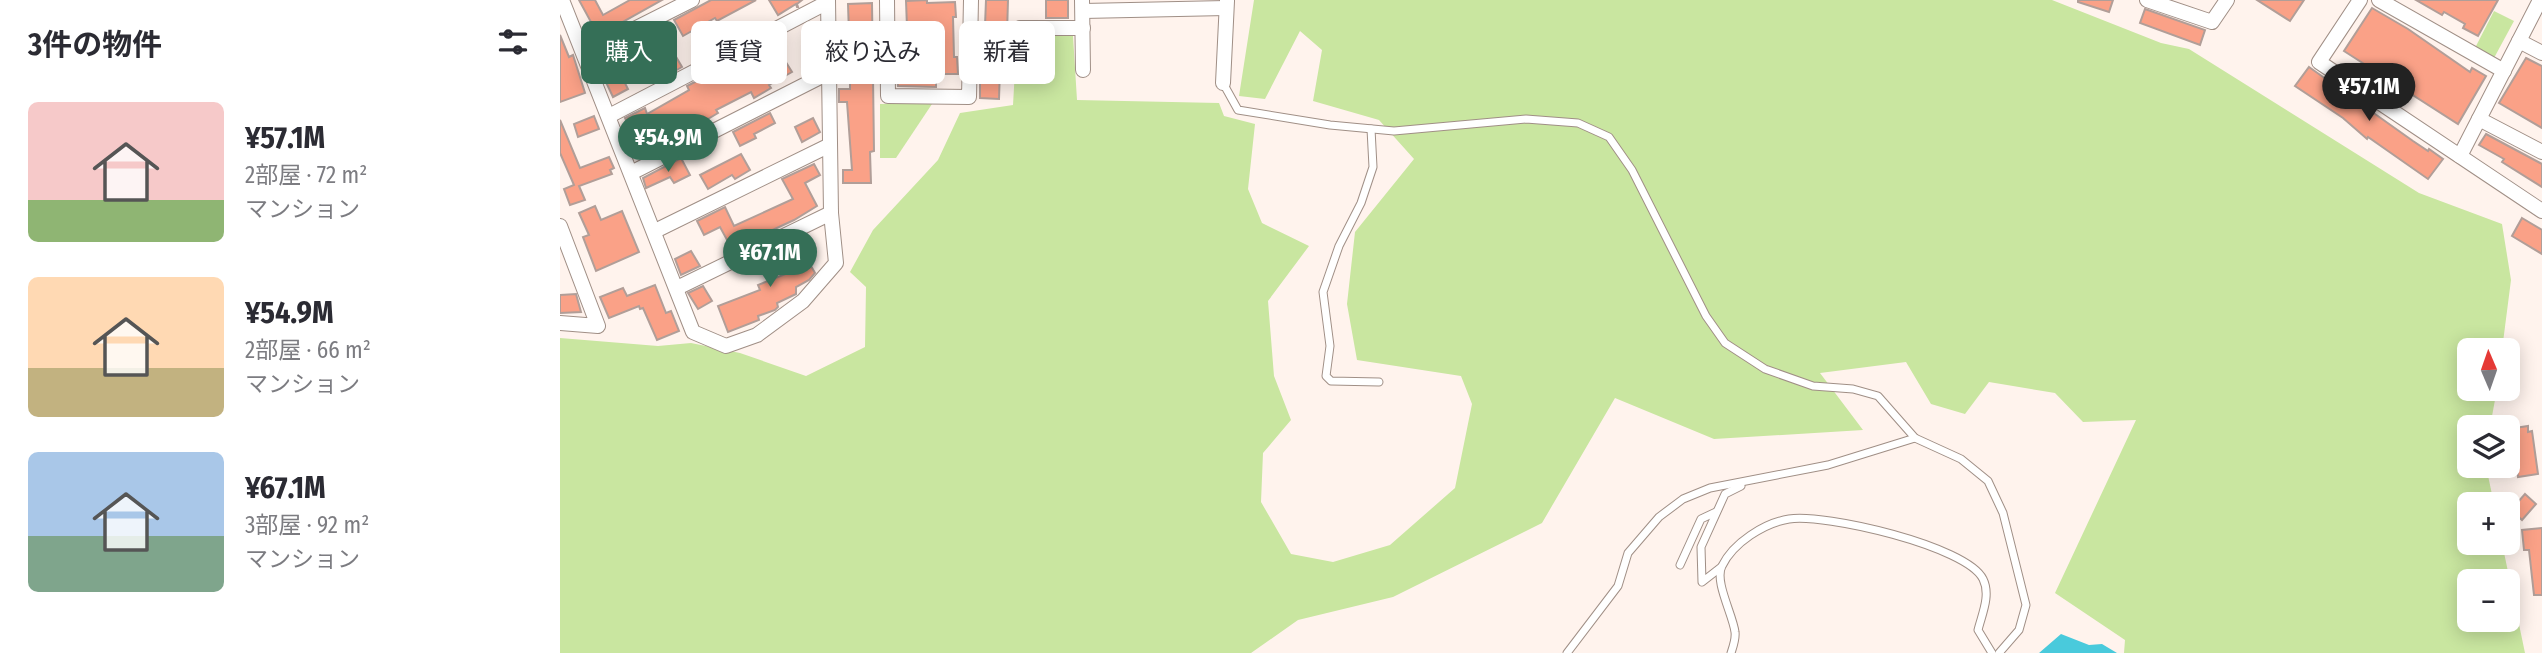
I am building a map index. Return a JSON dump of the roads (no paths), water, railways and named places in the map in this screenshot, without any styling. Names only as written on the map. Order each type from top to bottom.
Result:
[{"type":"street","points":[[562,0],[581,47]]},
{"type":"street","points":[[650,21],[692,0]]},
{"type":"street","points":[[887,0],[888,96],[970,97],[971,0]]},
{"type":"street","points":[[2147,0],[2212,23],[2227,0]]},
{"type":"street","points":[[2360,0],[2319,62],[2542,211]]},
{"type":"street","points":[[2379,0],[2504,71]]},
{"type":"street","points":[[2460,156],[2540,0]]},
{"type":"street","points":[[609,116],[828,1],[829,21]]},
{"type":"street","points":[[1083,70],[1082,6],[1226,4],[1223,83]]},
{"type":"street","points":[[1055,28],[1083,28]]},
{"type":"street","points":[[2519,41],[2542,53]]},
{"type":"street","points":[[596,84],[693,332],[726,346],[757,335],[803,301],[836,263],[831,213],[830,84]]},
{"type":"street","points":[[631,173],[806,84]]},
{"type":"street","points":[[2479,119],[2542,152]]},
{"type":"street","points":[[655,232],[830,145]]},
{"type":"street","points":[[677,288],[831,213]]},
{"type":"street","points":[[560,226],[597,326],[560,323]]},
{"type":"lane","points":[[1223,83],[1238,110],[1330,125],[1394,131],[1526,119],[1578,123],[1609,137],[1632,170],[1706,316],[1725,343],[1765,369],[1813,386],[1853,389],[1878,396],[1915,438],[1961,460],[1988,481],[2003,513],[2026,605],[2019,630],[1999,653]]},
{"type":"lane","points":[[1371,129],[1373,167],[1361,203],[1339,246],[1324,292],[1329,346],[1326,376],[1331,381],[1379,382]]},
{"type":"lane","points":[[1567,653],[1618,586],[1628,554],[1659,517],[1683,499],[1710,488],[1828,465],[1915,438]]},
{"type":"lane","points":[[1748,482],[1725,494],[1716,512],[1701,547],[1702,582],[1720,568],[1737,544],[1769,526],[1791,518],[1836,522],[1886,532],[1931,545],[1964,561],[1983,578],[1986,599],[1978,630],[1993,653]]},
{"type":"lane","points":[[1680,565],[1700,519],[1716,512]]},
{"type":"lane","points":[[1720,568],[1720,580],[1736,634],[1731,653]]},
{"type":"water","points":[[2061,634],[2089,645],[2102,644],[2117,653],[2039,653]]}]
